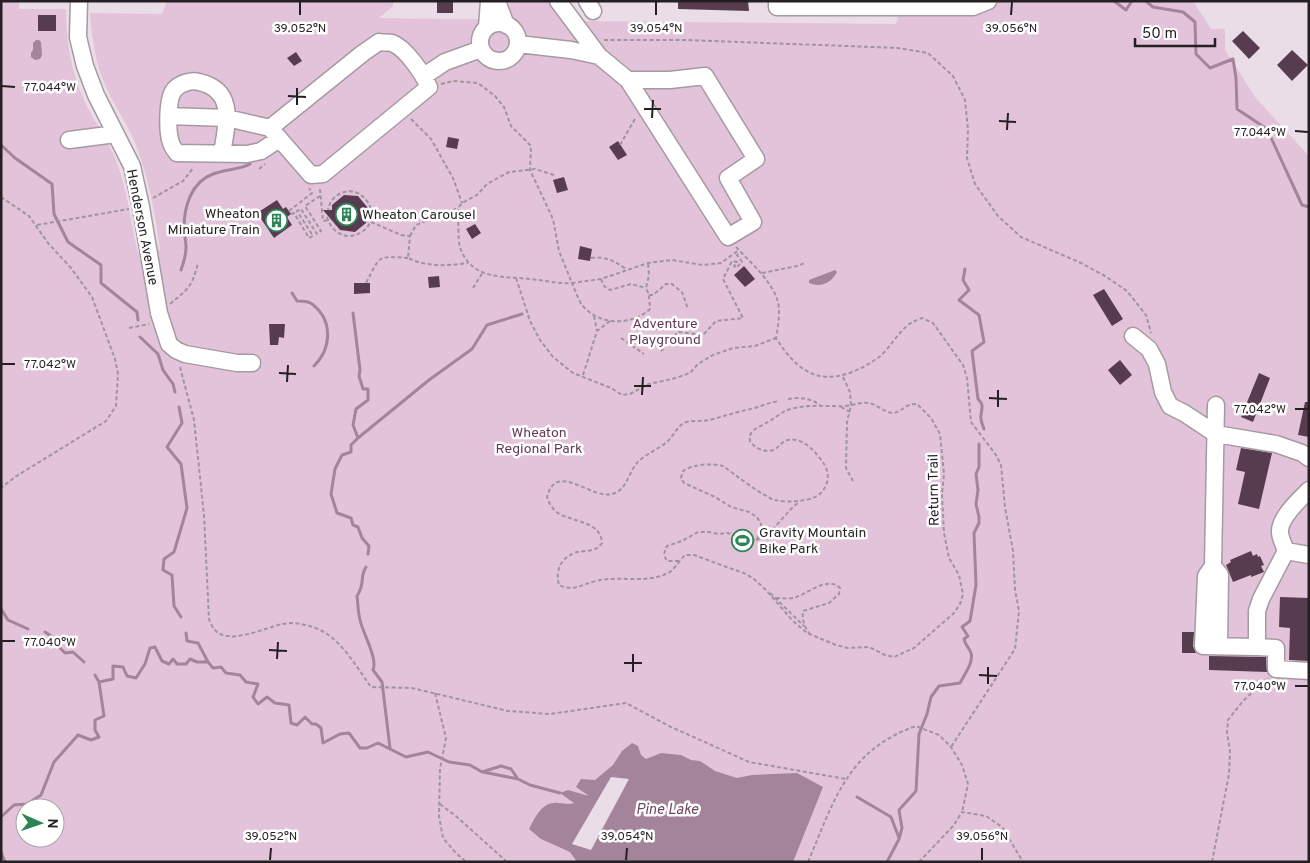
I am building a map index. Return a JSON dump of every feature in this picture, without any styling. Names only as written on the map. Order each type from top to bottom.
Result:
[{"type":"street","name":"Henderson Avenue","points":[[79,1],[78,37],[85,66],[96,95],[132,166],[159,313],[169,344],[176,350]]},
{"type":"street","points":[[487,26],[493,24],[506,25],[515,32],[518,44],[512,56],[501,61],[488,59],[480,49],[480,36],[487,26],[489,1]]},
{"type":"street","points":[[498,1],[506,25]]},
{"type":"street","points":[[558,1],[599,56],[628,80],[728,238],[753,222],[728,178],[756,160],[704,76],[670,80],[628,80]]},
{"type":"street","points":[[777,1],[777,6],[943,7],[973,7],[988,1]]},
{"type":"street","points":[[222,153],[227,118],[224,97],[212,85],[196,82],[183,83],[174,90],[169,116],[168,128],[171,144],[177,153],[247,154],[261,151],[275,134],[363,53],[379,42],[393,44],[404,51],[427,81]]},
{"type":"street","points":[[518,44],[571,50],[599,56]]},
{"type":"street","points":[[169,116],[227,118],[275,134],[311,175],[323,174],[427,81],[445,62],[480,49]]},
{"type":"street","points":[[69,140],[116,134]]},
{"type":"street","points":[[1133,336],[1150,349],[1157,364],[1164,392],[1170,406],[1216,434],[1276,444],[1302,453],[1309,458]]},
{"type":"street","points":[[176,350],[185,354],[220,360],[252,363]]},
{"type":"street","points":[[1216,405],[1213,566],[1220,575],[1219,646],[1276,648],[1276,669],[1309,671]]},
{"type":"street","points":[[1257,647],[1258,612],[1261,599],[1286,551],[1280,530],[1282,523],[1295,504],[1309,490]]},
{"type":"street","points":[[1286,551],[1309,554]]},
{"type":"path","points":[[587,40],[688,40],[898,48],[928,53],[953,76],[965,100],[968,130],[967,158],[975,184],[998,216],[1021,237],[1081,263],[1106,276],[1127,292],[1146,315],[1152,338]]},
{"type":"path","points":[[427,81],[478,83],[495,96],[504,107],[511,126],[531,146],[530,170],[553,220],[559,251],[582,305],[594,315],[610,321],[623,321],[642,316],[650,309],[649,295],[646,288],[649,275],[648,262]]},
{"type":"path","points":[[620,145],[643,104]]},
{"type":"path","points":[[415,124],[432,139],[452,178],[462,203]]},
{"type":"path","points":[[408,258],[410,236],[416,224],[458,208],[462,203],[477,196],[487,184],[509,172],[535,169],[554,175]]},
{"type":"path","points":[[323,174],[320,196],[323,221],[328,219],[337,233],[352,236],[365,230],[371,222],[372,209],[369,202],[358,193],[344,192],[337,195],[332,200],[328,210]]},
{"type":"path","points":[[289,211],[312,193],[308,186]]},
{"type":"path","points":[[291,214],[294,213],[309,238],[313,236],[297,212],[301,209],[317,234],[321,231],[305,206],[320,196]]},
{"type":"path","points":[[1,197],[29,216],[48,243],[71,268],[92,297],[97,306],[115,359],[118,374],[118,399],[116,406],[106,421],[15,477],[1,488]]},
{"type":"path","points":[[458,208],[460,248],[468,263],[490,276],[530,279],[556,284],[572,284],[601,279],[648,262],[672,260],[703,265],[721,263],[739,250]]},
{"type":"path","points":[[37,225],[65,220]]},
{"type":"path","points":[[371,222],[401,235],[410,236]]},
{"type":"path","points":[[728,238],[762,273],[778,300],[776,338],[784,351],[804,370],[817,376],[829,377],[842,376],[864,367],[880,356],[909,324],[922,318],[933,323],[963,365],[967,378],[971,422],[996,454],[1001,465],[1019,611],[1015,649],[951,747]]},
{"type":"path","points":[[662,351],[678,332],[703,335],[716,321],[743,318],[723,278],[732,260],[737,262],[734,266],[736,268],[742,262],[737,255],[742,252]]},
{"type":"path","points":[[366,283],[379,259],[384,256],[408,258],[446,266],[468,263]]},
{"type":"path","points":[[591,258],[612,259],[627,270]]},
{"type":"path","points":[[762,273],[798,266],[804,263]]},
{"type":"path","points":[[473,288],[483,272]]},
{"type":"path","points":[[516,278],[523,304],[540,340],[553,357],[573,373],[622,395],[630,394],[649,384],[690,373],[698,364],[712,355],[733,348],[755,346],[776,338]]},
{"type":"path","points":[[601,279],[604,286],[610,290],[631,284],[646,288]]},
{"type":"path","points":[[649,295],[653,295],[666,284],[672,284],[682,292],[688,309]]},
{"type":"path","points":[[583,376],[597,330],[594,315]]},
{"type":"path","points":[[597,330],[610,321]]},
{"type":"path","points":[[678,324],[682,322],[684,326],[686,325]]},
{"type":"path","points":[[656,330],[657,324]]},
{"type":"path","points":[[621,338],[644,354]]},
{"type":"path","points":[[176,350],[194,420],[204,515],[209,619],[214,630],[223,635],[234,637],[285,623],[305,625],[324,632],[339,646],[372,687],[412,688],[508,711],[550,714],[626,703],[669,726],[749,762],[846,779]]},
{"type":"path","points":[[842,376],[850,392],[851,407],[847,422],[846,468],[853,481]]},
{"type":"path","points":[[788,399],[798,397],[810,399],[820,405]]},
{"type":"path","points":[[779,401],[733,412],[711,420],[686,422],[678,427],[674,435],[666,443],[639,460],[615,494],[605,495],[591,492],[574,483],[564,481],[556,482],[549,487],[547,496],[556,512],[593,527],[602,537],[602,543],[597,548],[567,556],[558,569],[556,576],[559,585],[572,589],[595,581],[618,578],[629,580],[660,576],[669,573],[685,555],[694,555],[746,574],[776,598],[794,598],[828,582],[840,588],[839,594],[829,603],[803,611],[804,626]]},
{"type":"path","name":"Return Trail","points":[[766,590],[800,629],[807,633],[836,645],[848,648],[869,647],[894,657],[922,642],[954,612],[960,604],[963,594],[959,575],[950,558],[944,533],[942,494],[944,474],[941,454],[942,444],[937,426],[917,404],[910,403],[896,413],[887,412],[881,407],[869,403],[859,403],[851,407],[827,407],[820,405]]},
{"type":"path","points":[[751,541],[757,539],[761,531],[757,517],[748,512],[730,507],[715,497],[684,483],[681,478],[682,471],[692,466],[716,464],[723,466],[773,500],[794,502],[812,499],[826,487],[829,474],[825,464],[807,445],[797,439],[789,439],[780,443],[775,450],[767,452],[754,446],[749,438],[756,428],[766,424],[785,411],[820,405]]},
{"type":"path","points":[[841,406],[850,412]]},
{"type":"path","points":[[679,561],[667,561],[664,552],[667,546],[682,541],[698,532],[727,533],[751,541],[758,540],[800,501]]},
{"type":"path","name":"Return Trail","points":[[776,598],[813,636]]},
{"type":"path","points":[[1212,862],[1229,774],[1228,720],[1243,701],[1263,684],[1276,669]]},
{"type":"path","points":[[435,693],[446,738],[440,769],[439,816],[443,838],[466,862]]},
{"type":"path","points":[[808,862],[837,794],[867,752],[893,734],[916,726],[939,735],[951,747],[962,765],[968,784],[962,812],[954,825],[919,862]]},
{"type":"path","points":[[440,804],[457,816],[507,862]]},
{"type":"path","points":[[962,812],[986,816],[1002,827],[1023,862]]},
{"type":"green space","name":"Wheaton Regional Park","points":[[1,1],[19,1],[19,9],[66,9],[68,45],[76,79],[85,102],[110,147],[121,174],[138,253],[160,249],[154,210],[145,171],[136,145],[99,69],[93,42],[90,13],[162,14],[167,1],[393,1],[393,6],[379,18],[509,20],[510,1],[568,1],[580,21],[896,24],[899,14],[975,16],[991,10],[994,1],[1193,1],[1211,29],[1225,29],[1225,50],[1255,97],[1309,156],[1309,862],[1,862]]},
{"type":"water","points":[[36,40],[41,42],[42,55],[40,59],[35,60],[31,57],[31,53],[33,43]]},
{"type":"water","points":[[835,270],[837,272],[835,276],[825,284],[809,283],[809,280]]},
{"type":"water","name":"Pine Lake","points":[[632,743],[638,746],[641,755],[646,759],[661,753],[681,755],[691,760],[700,761],[715,771],[737,778],[752,775],[797,773],[823,787],[793,862],[577,862],[570,852],[541,839],[529,829],[543,807],[552,803],[574,803],[560,793],[568,790],[589,796],[576,787],[581,779],[595,780],[613,765],[622,751]]},
{"type":"pier","points":[[611,777],[629,779],[591,850],[572,844]]},
{"type":"building","points":[[437,1],[453,1],[453,13],[437,13]]},
{"type":"building","points":[[678,1],[748,1],[749,11],[678,9]]},
{"type":"building","points":[[38,15],[56,15],[56,31],[38,31]]},
{"type":"building","points":[[1243,31],[1260,48],[1249,59],[1232,41]]},
{"type":"building","points":[[1292,50],[1308,65],[1292,81],[1277,65]]},
{"type":"building","points":[[296,52],[302,61],[294,66],[287,58]]},
{"type":"building","points":[[448,137],[459,139],[457,149],[446,147]]},
{"type":"building","points":[[618,141],[627,155],[618,160],[609,147]]},
{"type":"building","points":[[564,177],[568,190],[557,193],[553,180]]},
{"type":"building","name":"Wheaton Carousel","points":[[344,195],[358,196],[368,208],[366,223],[355,232],[340,230],[323,210],[332,210],[332,205]]},
{"type":"building","name":"Wheaton Miniature Train","points":[[277,200],[283,209],[286,207],[291,214],[287,217],[292,225],[274,238],[257,213]]},
{"type":"building","points":[[475,224],[481,233],[472,239],[466,229]]},
{"type":"building","points":[[580,246],[592,249],[590,261],[578,259]]},
{"type":"building","points":[[744,266],[755,279],[745,287],[734,275]]},
{"type":"building","points":[[439,276],[440,287],[429,288],[428,277]]},
{"type":"building","points":[[354,283],[370,283],[370,293],[354,294]]},
{"type":"building","points":[[1104,289],[1123,319],[1112,326],[1093,295]]},
{"type":"building","points":[[269,324],[285,324],[284,338],[279,337],[278,345],[270,345]]},
{"type":"building","points":[[1120,360],[1132,375],[1120,385],[1108,370]]},
{"type":"building","points":[[1259,373],[1270,378],[1253,422],[1241,417]]},
{"type":"building","points":[[1305,402],[1309,402],[1309,437],[1298,435]]},
{"type":"building","points":[[1241,448],[1272,453],[1259,509],[1238,504],[1245,472],[1236,470]]},
{"type":"building","points":[[1251,551],[1253,556],[1257,554],[1258,557],[1260,556],[1264,565],[1261,566],[1264,572],[1233,582],[1226,565],[1231,562],[1230,560]]},
{"type":"building","points":[[1280,597],[1309,598],[1309,661],[1289,660],[1290,628],[1279,627]]},
{"type":"building","points":[[1182,632],[1194,632],[1193,646],[1196,653],[1182,653]]},
{"type":"building","points":[[1209,656],[1266,657],[1267,672],[1209,670]]},
{"type":"waterway","points":[[1114,1],[1126,10],[1132,1]]},
{"type":"waterway","points":[[1146,1],[1153,7],[1183,12],[1195,22],[1196,54],[1210,68],[1233,59],[1237,109],[1267,129],[1302,205],[1309,207]]},
{"type":"waterway","points":[[1,145],[15,158],[52,184],[54,214],[68,242],[101,265],[101,283],[137,312],[138,320]]},
{"type":"waterway","points":[[181,270],[186,250],[185,212],[194,189],[205,178],[213,174],[250,164]]},
{"type":"waterway","points":[[965,269],[963,280],[969,290],[959,300],[979,315],[984,342],[972,351],[978,399],[982,406],[981,420],[984,429]]},
{"type":"waterway","points":[[292,293],[297,301],[312,304],[324,318],[327,326],[327,343],[320,359],[314,366]]},
{"type":"waterway","points":[[353,313],[360,370],[359,376],[363,389],[368,389],[368,400],[356,409],[353,425],[358,438],[351,445],[351,452],[342,455],[335,469],[331,494],[337,513],[351,518],[353,525],[358,527],[362,538],[369,546],[368,554]]},
{"type":"waterway","points":[[358,438],[429,380],[472,349],[487,325],[522,314]]},
{"type":"waterway","points":[[140,337],[158,354],[163,370],[173,384],[175,392]]},
{"type":"waterway","points":[[179,407],[182,423],[167,447],[181,464],[187,508],[174,552],[164,559],[163,570],[172,575],[174,606],[181,617]]},
{"type":"waterway","points":[[887,862],[899,839],[902,828],[899,810],[916,791],[919,734],[931,697],[939,686],[960,683],[972,657],[964,639],[968,636],[962,627],[970,621],[976,585],[974,533],[979,523],[976,504],[979,444]]},
{"type":"waterway","points":[[366,567],[357,596],[359,614],[372,653],[373,670],[382,682],[390,748]]},
{"type":"waterway","points":[[1,609],[8,620],[28,629]]},
{"type":"waterway","points":[[45,632],[54,638],[54,642],[65,653],[73,652],[84,662]]},
{"type":"waterway","points":[[186,633],[187,641],[198,643],[208,662]]},
{"type":"waterway","points":[[1,817],[14,805],[27,804],[41,795],[54,762],[78,735],[91,740],[99,737],[95,730],[95,720],[104,716],[99,682],[113,679],[113,666],[123,667],[127,676],[136,678],[145,664],[150,648],[155,647],[162,661],[169,664],[173,659],[177,664],[186,664],[190,659],[197,662],[208,662],[213,668],[221,667],[226,673],[240,675],[246,682],[258,684],[253,697],[258,704],[267,697],[275,703],[289,705],[291,723],[297,725],[305,717],[312,724],[316,724],[321,728],[323,743],[340,734],[349,733],[360,748],[367,748],[378,743],[406,757],[428,752],[449,762],[470,765],[482,772],[501,766],[511,769],[518,779],[530,785],[560,793]]},
{"type":"waterway","points":[[95,675],[99,682]]},
{"type":"waterway","points":[[483,772],[518,779]]},
{"type":"waterway","points":[[857,797],[891,817],[899,838]]},
{"type":"waterway","points":[[1,852],[5,862]]},
{"type":"place","name":"Wheaton Carousel","points":[[346,214]]},
{"type":"place","name":"Wheaton Miniature Train","points":[[276,221]]},
{"type":"place","name":"Gravity Mountain Bike Park","points":[[743,540]]},
{"type":"park label","name":"Adventure Playground","points":[[665,332]]}]
